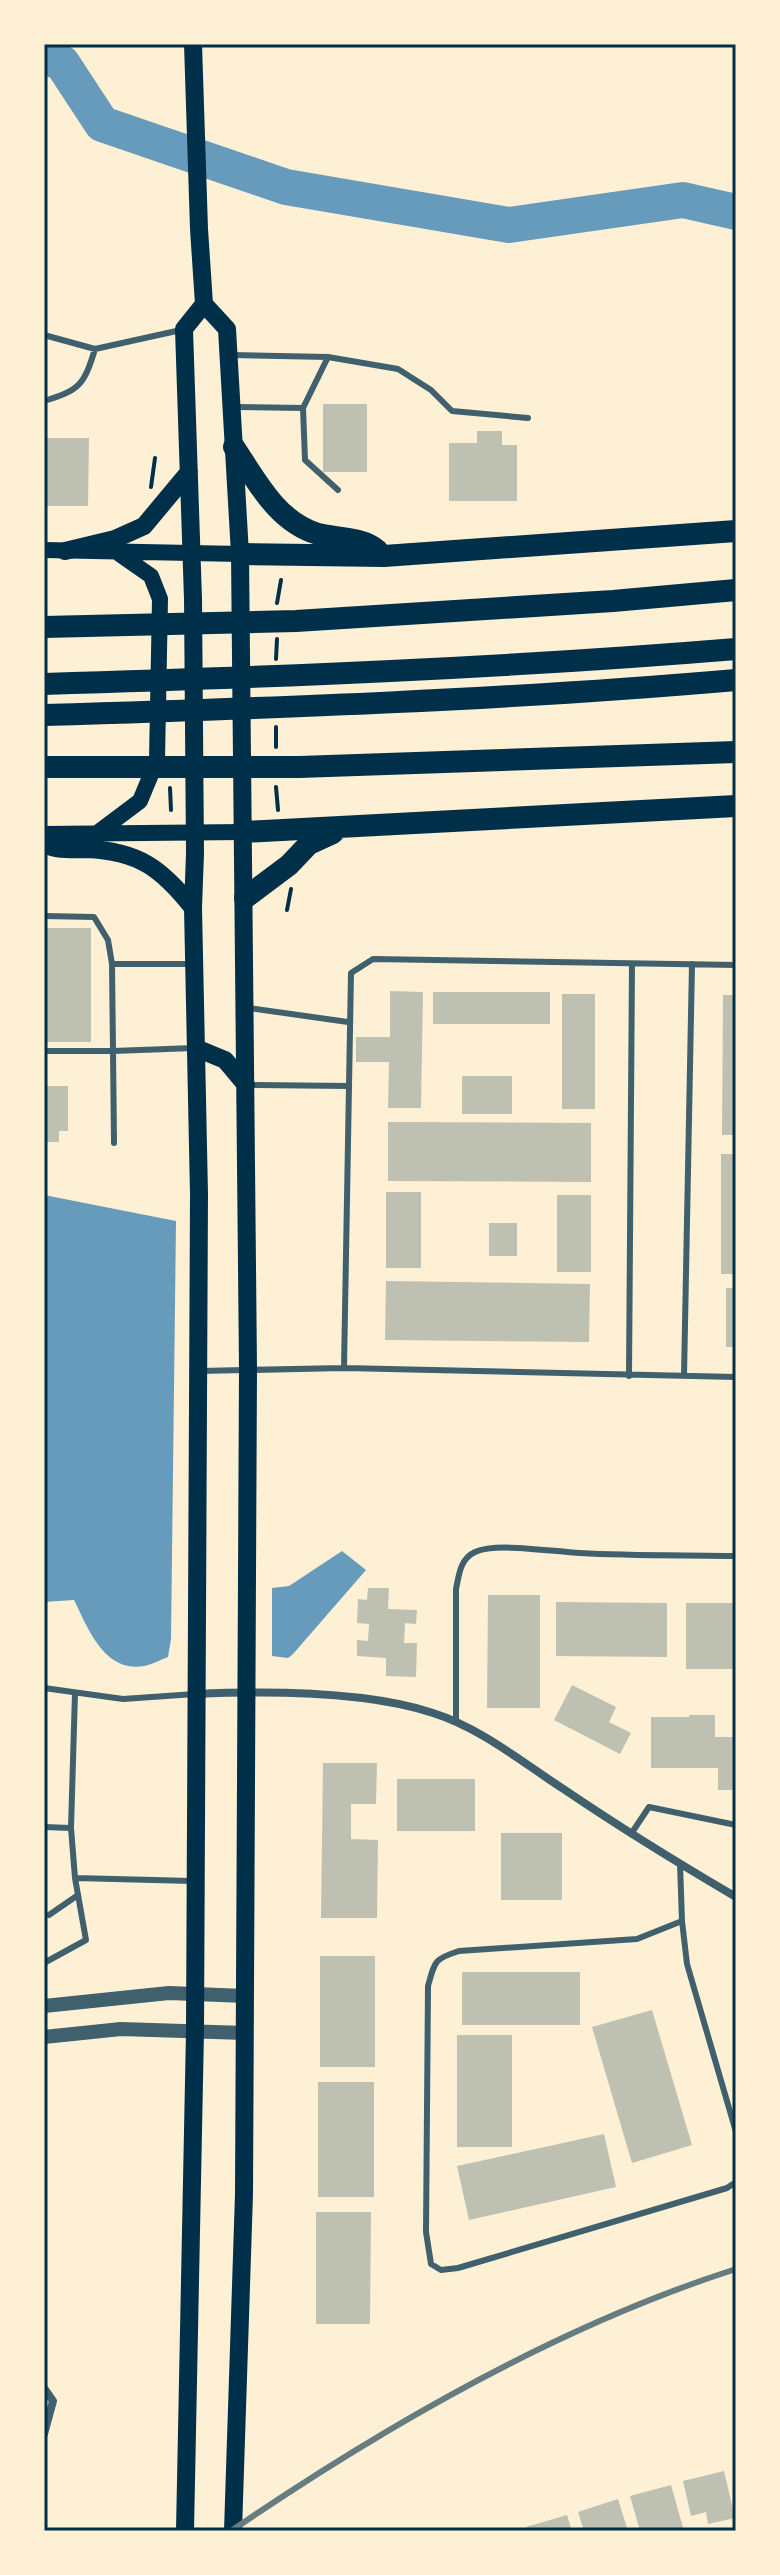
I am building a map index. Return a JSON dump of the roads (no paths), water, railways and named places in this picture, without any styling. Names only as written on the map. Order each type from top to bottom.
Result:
[{"type":"highway","points":[[234,447],[273,503],[299,527],[370,544],[384,556]]},
{"type":"highway","points":[[240,554],[384,556],[736,531]]},
{"type":"highway","points":[[44,627],[296,621],[736,590]]},
{"type":"highway","points":[[44,684],[304,676],[736,649]]},
{"type":"highway","points":[[44,715],[305,707],[632,689],[736,680]]},
{"type":"highway","points":[[44,767],[299,767],[736,752]]},
{"type":"highway","points":[[612,811],[658,798],[736,790]]},
{"type":"highway","points":[[243,832],[736,806]]},
{"type":"highway","points":[[245,898],[289,865],[309,844],[341,829]]},
{"type":"main road","points":[[193,45],[204,304],[227,329],[240,554],[248,1369],[244,2194],[233,2531]]},
{"type":"main road","points":[[185,2531],[195,2031],[199,1371],[193,908],[193,599],[184,329],[204,304]]},
{"type":"main road","points":[[65,551],[115,539],[144,526],[189,472]]},
{"type":"main road","points":[[44,550],[240,554]]},
{"type":"main road","points":[[96,834],[140,801],[157,760],[160,599],[151,576],[118,553]]},
{"type":"main road","points":[[44,834],[243,832]]},
{"type":"main road","points":[[44,844],[54,849],[119,852],[147,863],[170,879],[193,908]]},
{"type":"main road","points":[[196,1048],[225,1060],[246,1085]]},
{"type":"street","points":[[196,1694],[246,1692],[362,1699],[423,1710],[456,1722],[478,1732],[631,1834],[736,1897]]},
{"type":"street","points":[[44,2006],[122,1996],[245,1996]]},
{"type":"street","points":[[44,2037],[121,2029],[245,2033]]},
{"type":"street","points":[[44,2388],[53,2401],[44,2434]]},
{"type":"lane","points":[[44,335],[95,349],[184,329]]},
{"type":"lane","points":[[44,401],[69,393],[86,377],[95,349]]},
{"type":"lane","points":[[229,355],[328,357],[398,369],[431,390],[452,411],[528,418]]},
{"type":"lane","points":[[328,357],[303,408],[305,460],[338,490]]},
{"type":"lane","points":[[232,407],[303,408]]},
{"type":"lane","points":[[44,916],[94,917],[108,940],[112,964],[114,1143]]},
{"type":"lane","points":[[344,1368],[351,973],[373,959],[736,965]]},
{"type":"lane","points":[[112,964],[194,964]]},
{"type":"lane","points":[[629,1376],[632,964]]},
{"type":"lane","points":[[684,1376],[692,964]]},
{"type":"lane","points":[[245,1008],[348,1022]]},
{"type":"lane","points":[[44,1051],[196,1048]]},
{"type":"lane","points":[[246,1085],[349,1086]]},
{"type":"lane","points":[[199,1371],[344,1368],[736,1377]]},
{"type":"lane","points":[[456,1722],[456,1589],[460,1569],[476,1552],[493,1548],[582,1554],[736,1556]]},
{"type":"lane","points":[[44,1688],[123,1699],[196,1694]]},
{"type":"lane","points":[[44,1963],[86,1940],[75,1878],[71,1828],[75,1693]]},
{"type":"lane","points":[[631,1834],[649,1807],[736,1825]]},
{"type":"lane","points":[[44,1827],[71,1828]]},
{"type":"lane","points":[[680,1864],[687,1964],[736,2132]]},
{"type":"lane","points":[[75,1878],[196,1882]]},
{"type":"lane","points":[[49,1915],[78,1895]]},
{"type":"lane","points":[[682,1921],[637,1939],[459,1951],[434,1962],[428,1986],[426,2217],[431,2264],[441,2270],[458,2268],[727,2188],[736,2182]]},
{"type":"water","points":[[44,1195],[176,1221],[171,1639],[168,1657],[147,1665],[130,1666],[108,1656],[92,1635],[74,1600],[44,1602]]},
{"type":"water","points":[[342,1551],[366,1570],[293,1654],[288,1658],[272,1656],[272,1588],[289,1586]]},
{"type":"waterway","points":[[44,56],[62,63],[102,124],[286,187],[509,225],[683,200],[736,212]]},
{"type":"railway","points":[[231,2531],[349,2454],[475,2382],[605,2319],[736,2269]]}]
